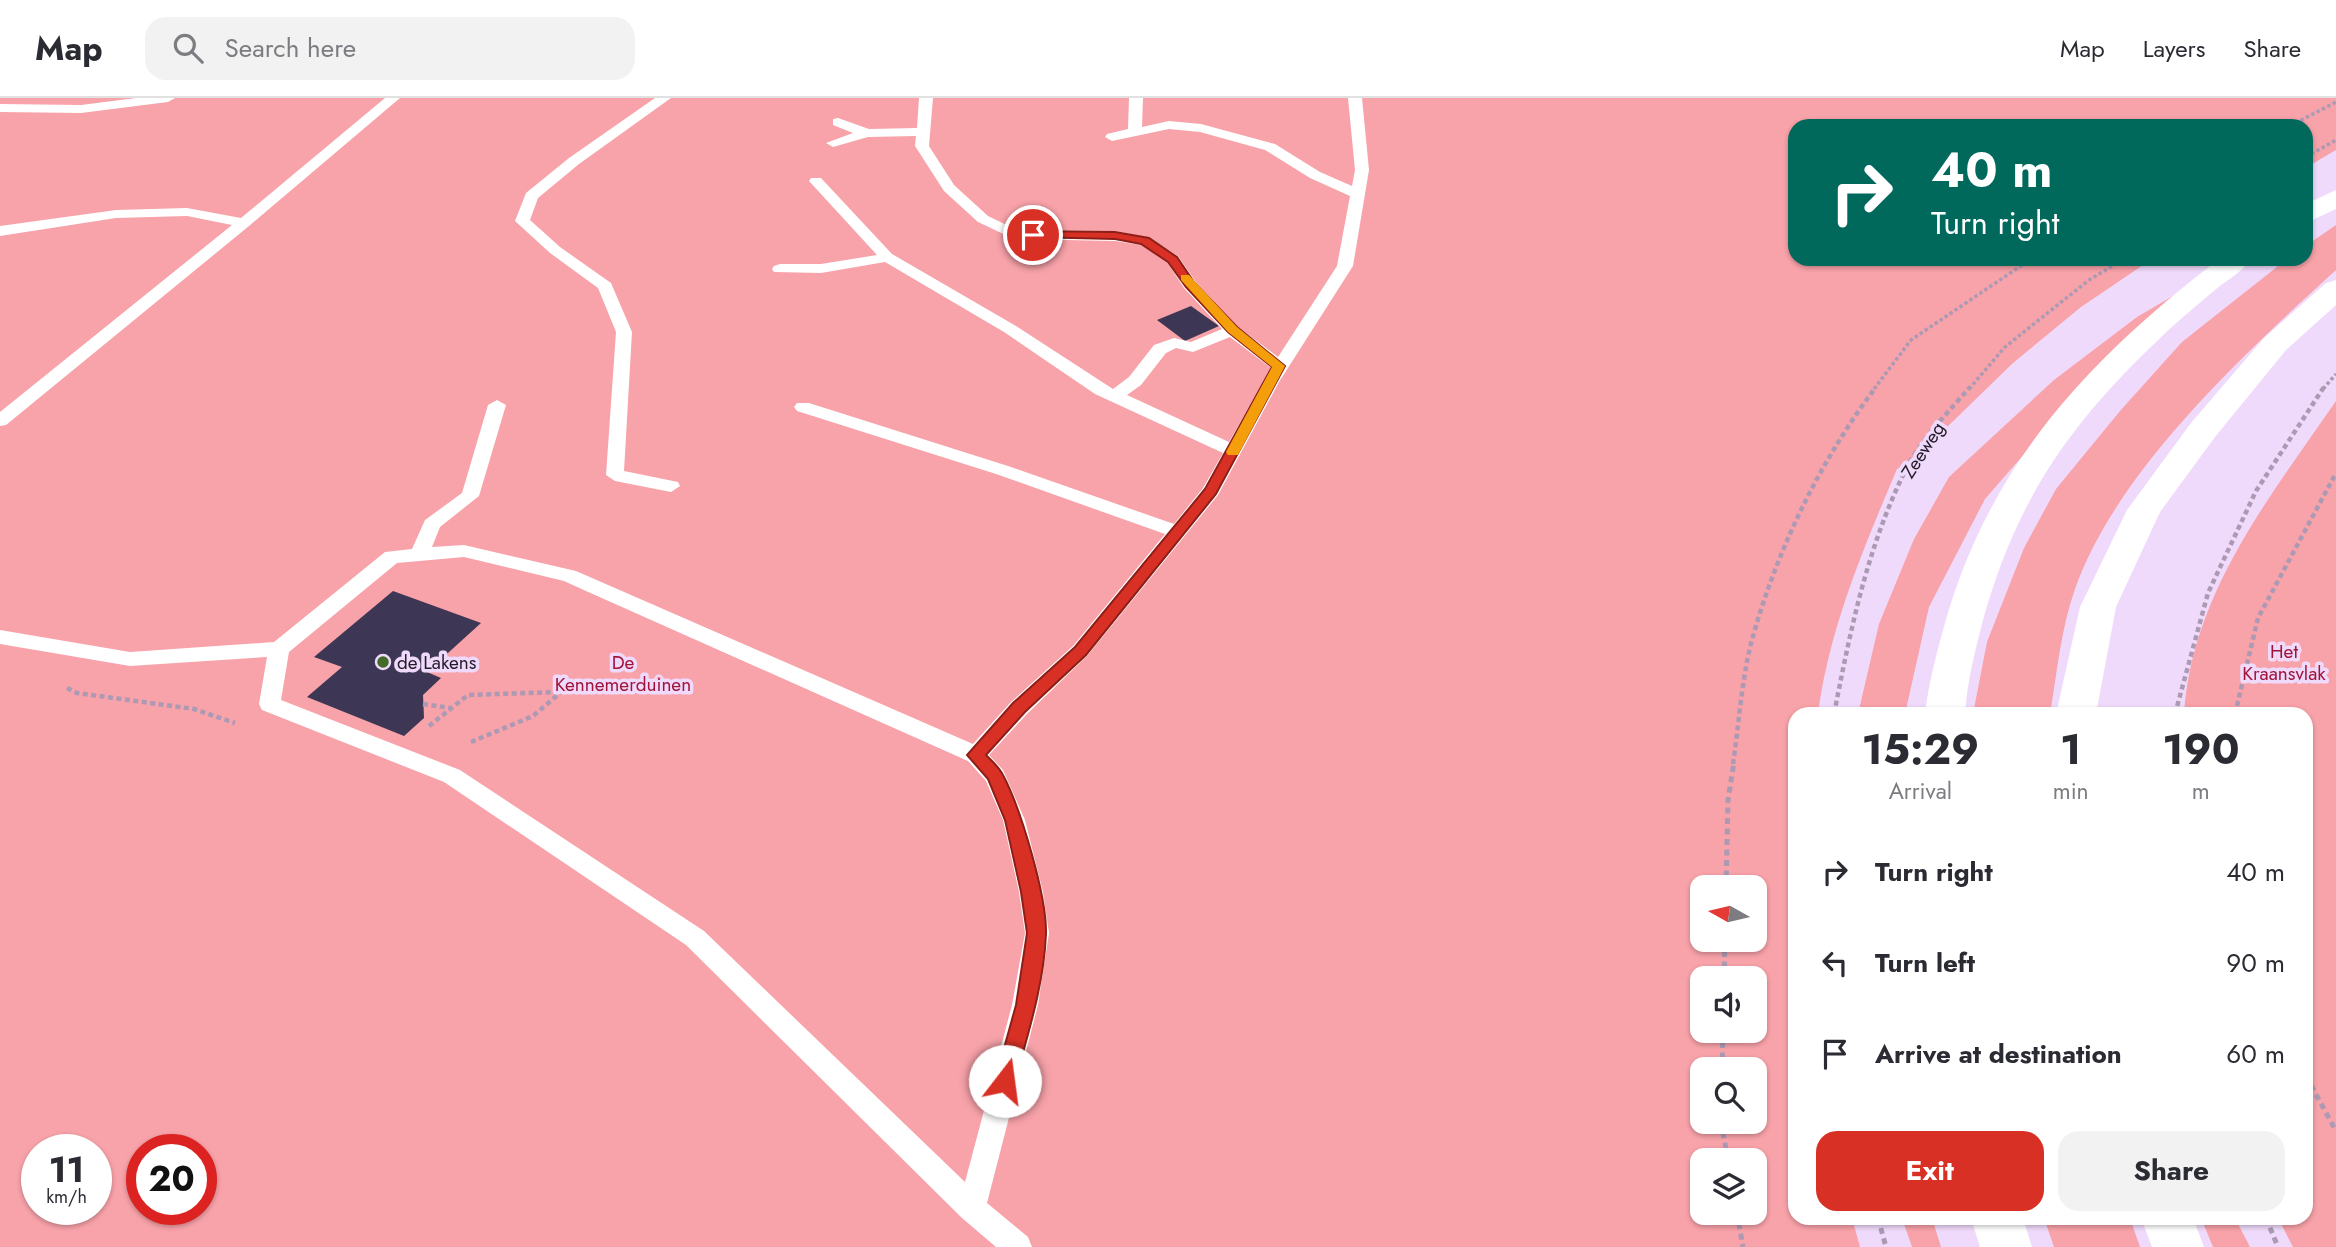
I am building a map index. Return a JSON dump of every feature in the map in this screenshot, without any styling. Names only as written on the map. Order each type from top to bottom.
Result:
[{"type":"main road","points":[[2313,211],[2336,198]]},
{"type":"main road","points":[[1946,707],[1957,648],[1974,589],[1993,537],[2023,479],[2083,398],[2156,327],[2229,266]]},
{"type":"main road","points":[[2077,707],[2098,607],[2144,510],[2203,429],[2275,344],[2336,289]]},
{"type":"main road","points":[[1999,1225],[2006,1247]]},
{"type":"main road","points":[[2169,1225],[2178,1247]]},
{"type":"lane","points":[[0,108],[81,109],[168,98]]},
{"type":"lane","points":[[0,421],[393,98]]},
{"type":"lane","points":[[664,98],[574,161],[531,196],[522,221],[555,250],[605,286],[624,332],[615,475],[671,486]]},
{"type":"lane","points":[[926,98],[922,146],[949,188],[983,219],[1014,234],[1115,236],[1145,241],[1172,259],[1190,285],[1233,330],[1279,366]]},
{"type":"lane","points":[[1135,132],[1136,98]]},
{"type":"lane","points":[[976,755],[1019,708],[1080,651],[1211,491],[1279,366],[1345,266],[1362,170],[1356,98]]},
{"type":"lane","points":[[838,122],[867,132]]},
{"type":"lane","points":[[1112,138],[1169,125],[1201,128],[1270,147],[1315,175],[1358,194]]},
{"type":"lane","points":[[833,143],[867,132],[923,132]]},
{"type":"lane","points":[[816,181],[887,257],[1010,329],[1101,390],[1233,452]]},
{"type":"lane","points":[[0,231],[128,214],[187,212],[244,223]]},
{"type":"lane","points":[[780,269],[823,269],[887,257]]},
{"type":"lane","points":[[1115,396],[1135,381],[1160,349],[1174,343],[1193,347],[1233,330]]},
{"type":"lane","points":[[419,555],[432,524],[470,496],[497,405]]},
{"type":"lane","points":[[803,407],[1002,470],[1178,532]]},
{"type":"lane","points":[[0,638],[130,659],[279,649],[392,557],[464,551],[569,576],[976,755],[995,776],[1014,820],[1031,892],[1037,933],[1025,1005],[972,1208]]},
{"type":"lane","points":[[279,649],[270,704],[452,776],[695,937],[972,1208],[1018,1247]]},
{"type":"path","points":[[2303,119],[2336,102]]},
{"type":"path","points":[[2313,153],[2336,140]]},
{"type":"path","points":[[1726,875],[1728,800],[1752,638],[1790,532],[1847,425],[1911,340],[2021,266]]},
{"type":"path","name":"Zeeweg","points":[[1835,707],[1856,603],[1877,540],[1908,465],[1946,415],[2005,347],[2089,280],[2112,266]]},
{"type":"path","points":[[2177,707],[2208,593],[2256,491],[2316,396],[2336,374]]},
{"type":"path","points":[[2237,707],[2258,618],[2336,473]]},
{"type":"path","points":[[65,687],[76,693],[194,709],[245,727]]},
{"type":"path","points":[[395,754],[468,695],[588,691]]},
{"type":"path","points":[[418,763],[533,716],[561,692]]},
{"type":"path","points":[[423,704],[451,708]]},
{"type":"path","points":[[2313,1089],[2336,1131]]},
{"type":"path","points":[[1739,1225],[1743,1247]]},
{"type":"path","points":[[1880,1225],[1886,1247]]},
{"type":"path","points":[[2269,1225],[2278,1247]]},
{"type":"green space","name":"De Kennemerduinen","points":[[0,98],[2336,98],[2336,150],[2313,163],[2313,119],[1788,119],[1788,266],[2142,266],[2081,307],[2013,363],[1908,465],[1897,469],[1849,589],[1830,651],[1819,707],[1788,707],[1788,1225],[1854,1225],[1860,1247],[0,1247]]},
{"type":"green space","points":[[2336,225],[2336,270],[2224,376],[2187,416],[2121,501],[2094,545],[2070,604],[2051,707],[1974,707],[1987,642],[2024,548],[2056,489],[2120,411],[2182,342],[2278,266],[2313,266],[2313,241]]},
{"type":"green space","points":[[2178,293],[2085,384],[1985,499],[1929,607],[1907,707],[1860,707],[1879,624],[1914,539],[1949,477],[2054,380],[2137,317]]},
{"type":"green space","name":"Het Kraansvlak","points":[[2336,401],[2336,1247],[2293,1247],[2282,1225],[2313,1225],[2313,707],[2185,707],[2190,670],[2218,587],[2238,548]]},
{"type":"green space","points":[[1904,1225],[1934,1225],[1941,1247],[1912,1247]]},
{"type":"green space","points":[[2046,1225],[2132,1225],[2140,1247],[2054,1247]]},
{"type":"green space","points":[[2204,1225],[2239,1225],[2250,1247],[2213,1247]]},
{"type":"building","points":[[1191,306],[1219,326],[1185,341],[1157,320]]},
{"type":"building","name":"de Lakens","points":[[393,591],[481,623],[427,672],[441,678],[423,695],[424,718],[404,736],[307,697],[342,667],[314,657]]},
{"type":"slow traffic","points":[[1185,277],[1233,330],[1279,366],[1233,452]]},
{"type":"place","name":"de Lakens","points":[[383,662]]},
{"type":"route","points":[[1005,1081],[1025,1005],[1037,933],[1031,892],[1014,820],[995,776],[976,755],[1019,708],[1080,651],[1211,491],[1279,366],[1233,330],[1190,285],[1172,259],[1145,241],[1084,234],[1033,235]]}]
